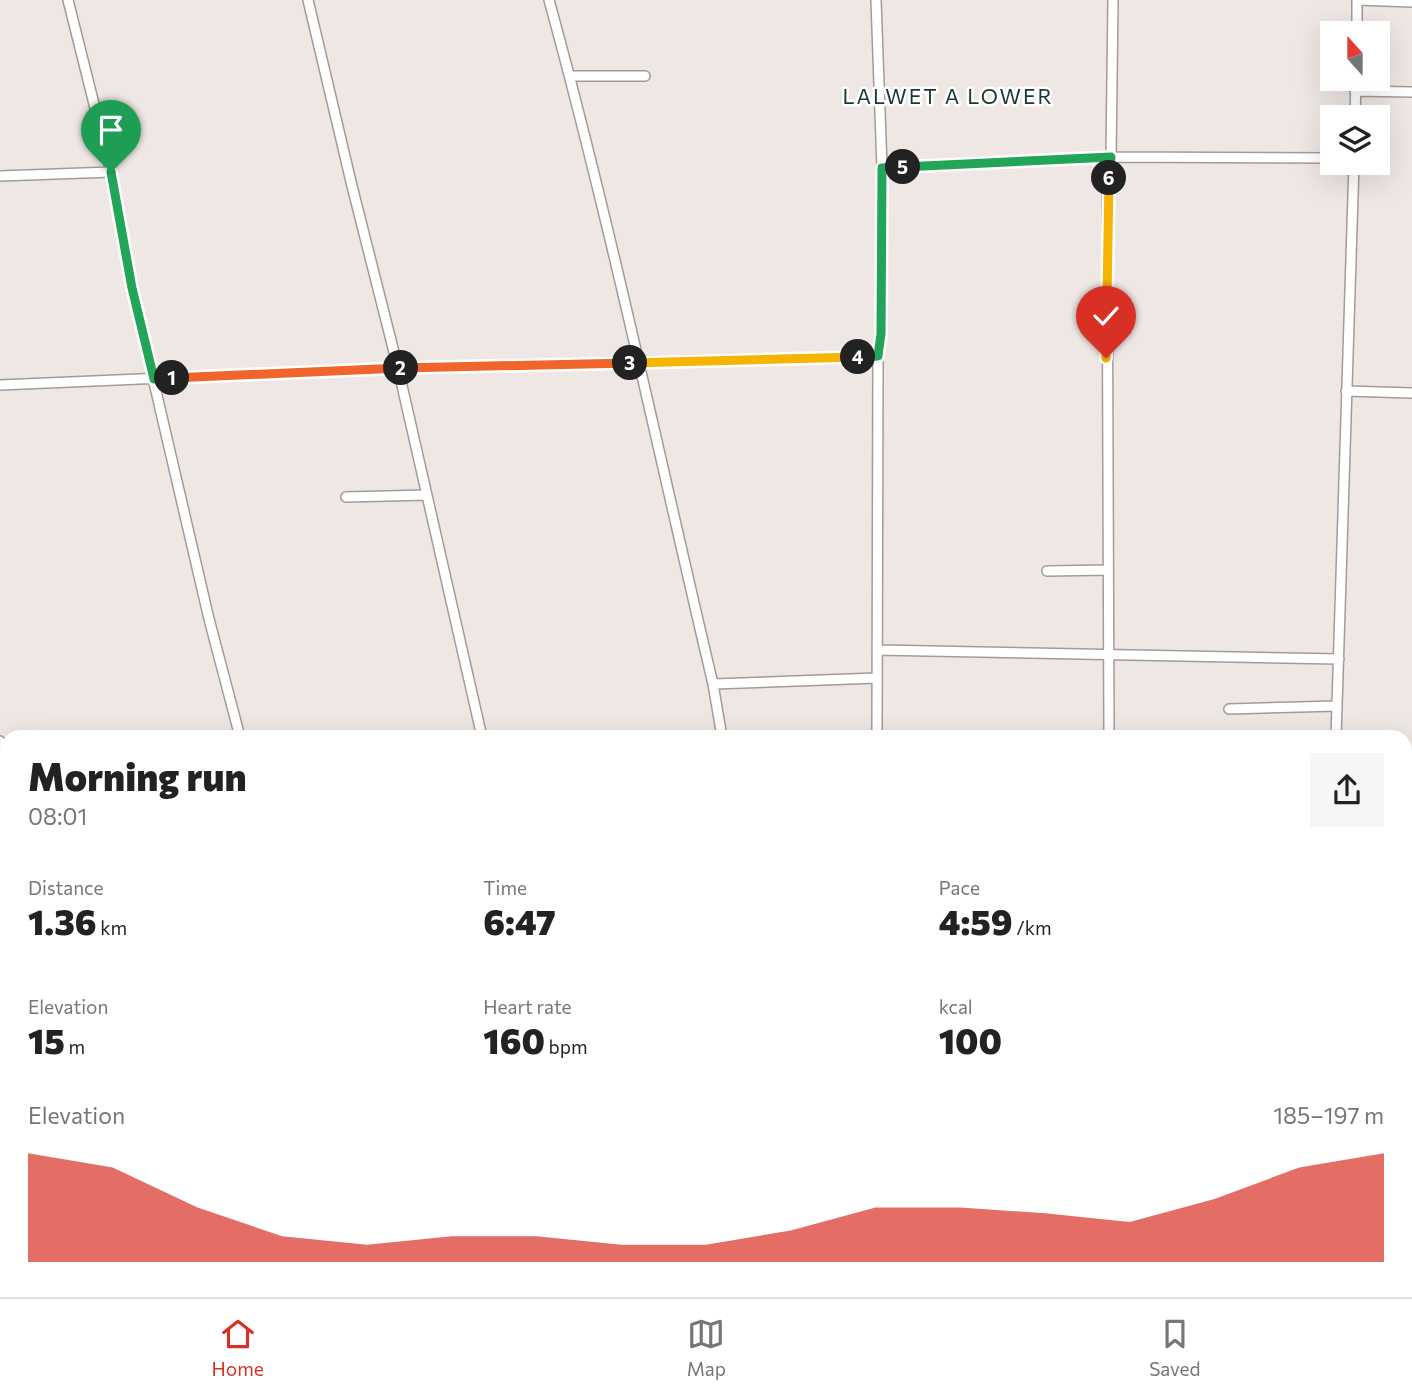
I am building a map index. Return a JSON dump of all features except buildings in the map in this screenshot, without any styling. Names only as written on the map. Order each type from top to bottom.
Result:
[{"type":"street","points":[[68,0],[111,172],[130,275],[209,619],[238,730]]},
{"type":"street","points":[[308,0],[398,368],[480,730]]},
{"type":"street","points":[[549,0],[570,76],[638,363],[713,684],[721,730]]},
{"type":"street","points":[[876,0],[882,168],[881,334],[878,356],[877,730]]},
{"type":"street","points":[[1109,730],[1107,225],[1111,157],[1113,0]]},
{"type":"street","points":[[1357,21],[1357,0],[1412,2]]},
{"type":"street","points":[[570,76],[645,76]]},
{"type":"street","points":[[1355,105],[1355,91],[1412,92]]},
{"type":"street","points":[[882,168],[1111,157],[1320,158]]},
{"type":"street","points":[[0,176],[111,172]]},
{"type":"street","points":[[1336,730],[1354,175]]},
{"type":"street","points":[[0,385],[398,368],[878,356]]},
{"type":"street","points":[[1346,391],[1412,393]]},
{"type":"street","points":[[346,497],[427,495]]},
{"type":"street","points":[[1047,570],[1108,570]]},
{"type":"street","points":[[878,650],[1339,659]]},
{"type":"street","points":[[713,684],[877,678]]},
{"type":"street","points":[[1229,709],[1337,706]]},
{"type":"district","name":"LALWET A LOWER","points":[[948,95]]},
{"type":"route","points":[[111,172],[132,288],[154,379],[398,368],[878,356],[881,334],[882,168],[1111,157],[1107,198],[1106,358]]}]
